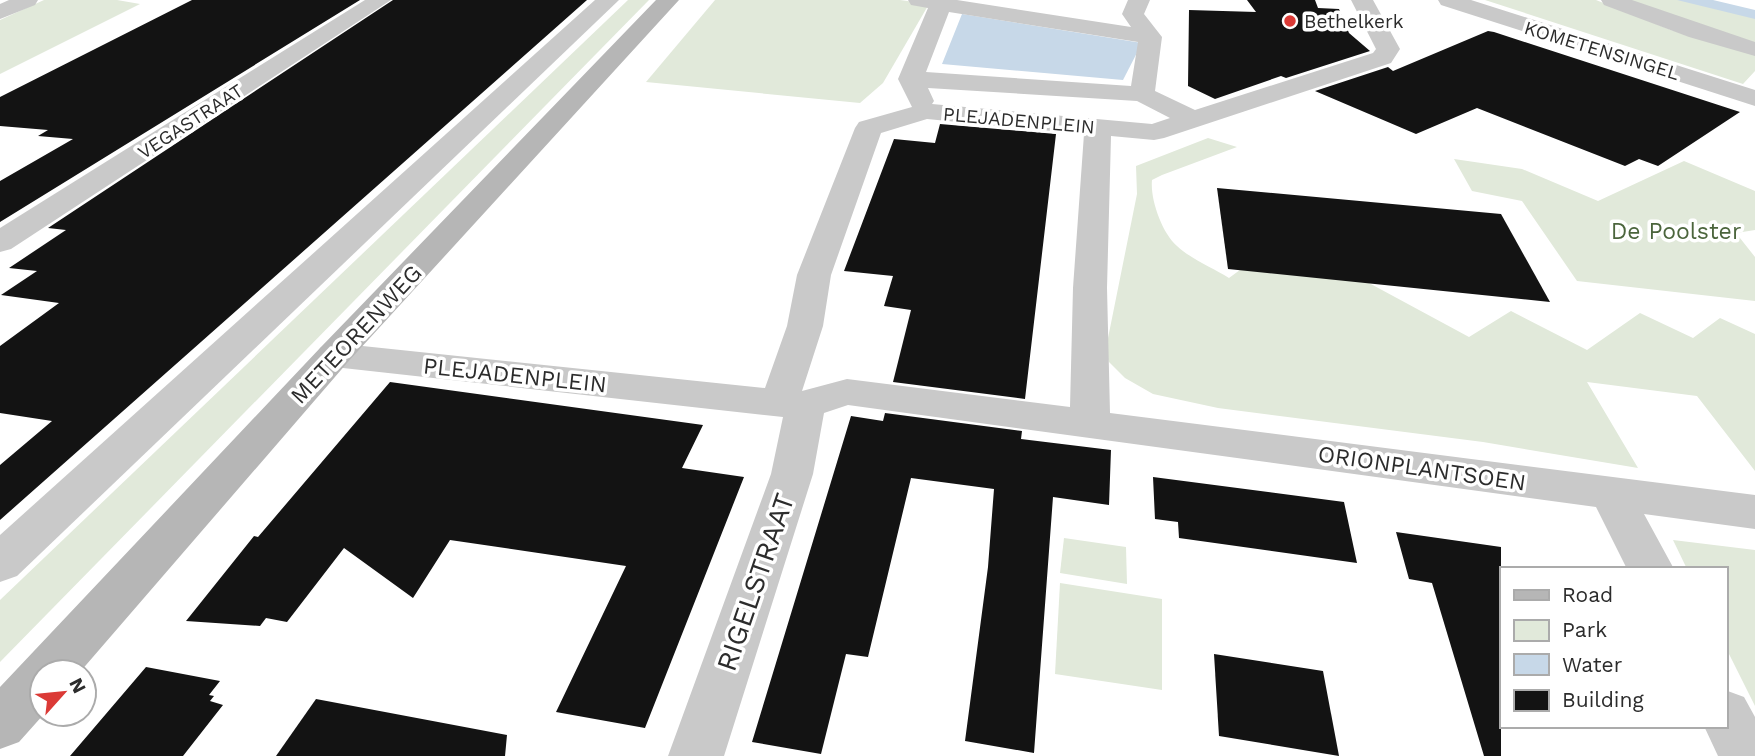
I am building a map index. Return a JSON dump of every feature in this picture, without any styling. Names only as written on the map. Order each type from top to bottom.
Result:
[{"type":"street","points":[[0,12],[27,0]]},
{"type":"street","name":"VEGASTRAAT","points":[[0,242],[380,0]]},
{"type":"street","points":[[0,563],[608,0]]},
{"type":"street","name":"METEORENWEG","points":[[61,658],[334,355],[668,0]]},
{"type":"street","points":[[1139,0],[1133,14],[1150,37],[1142,94]]},
{"type":"street","name":"PLEJADENPLEIN","points":[[334,355],[792,404],[814,275],[869,128],[926,111],[1098,139],[1154,132],[1387,54],[1388,49],[1362,0]]},
{"type":"street","name":"KOMETENSINGEL","points":[[1449,0],[1755,97]]},
{"type":"street","points":[[1612,0],[1697,32],[1755,49]]},
{"type":"street","points":[[926,111],[911,79],[930,2],[1150,37]]},
{"type":"street","points":[[911,79],[1142,94],[1194,120]]},
{"type":"street","points":[[1090,423],[1090,288],[1098,139]]},
{"type":"street","name":"ORIONPLANTSOEN","points":[[792,404],[847,392],[1755,512]]},
{"type":"street","name":"RIGELSTRAAT","points":[[696,756],[792,474],[792,404]]},
{"type":"street","points":[[1611,493],[1650,567]]},
{"type":"street","points":[[0,724],[28,694]]},
{"type":"street","points":[[1727,718],[1746,756]]},
{"type":"green space","points":[[44,0],[117,0],[140,4],[0,74],[0,20]]},
{"type":"green space","points":[[628,0],[649,0],[0,662],[0,600]]},
{"type":"green space","points":[[715,0],[900,0],[929,4],[883,83],[860,103],[646,82]]},
{"type":"green space","points":[[1485,0],[1596,0],[1671,30],[1755,53],[1755,71],[1743,84]]},
{"type":"green space","points":[[1623,0],[1704,0],[1755,13],[1755,45]]},
{"type":"green space","points":[[1208,138],[1237,147],[1152,180],[1153,196],[1162,224],[1177,246],[1229,278],[1300,226],[1369,283],[1469,337],[1511,311],[1587,350],[1640,313],[1693,338],[1720,318],[1755,334],[1755,471],[1697,396],[1587,382],[1638,468],[1483,442],[1218,408],[1153,394],[1125,378],[1109,362],[1105,353],[1137,194],[1136,166]]},
{"type":"green space","name":"De Poolster","points":[[1454,159],[1522,169],[1598,201],[1684,161],[1755,191],[1755,230],[1736,233],[1755,257],[1755,301],[1577,281],[1522,201],[1472,191]]},
{"type":"green space","points":[[1064,538],[1126,547],[1127,584],[1060,573]]},
{"type":"green space","points":[[1673,540],[1755,550],[1755,706],[1727,650],[1727,567],[1686,567]]},
{"type":"green space","points":[[1060,583],[1162,599],[1162,690],[1055,674]]},
{"type":"water","points":[[1677,0],[1713,0],[1755,10],[1755,19]]},
{"type":"water","points":[[962,14],[1142,43],[1123,80],[942,64]]},
{"type":"building","points":[[192,0],[360,0],[0,222],[0,181],[73,139],[38,136],[48,130],[0,126],[0,97]]},
{"type":"building","points":[[393,0],[587,0],[0,520],[0,465],[52,421],[0,413],[0,346],[59,303],[1,295],[37,271],[9,268],[66,230],[48,228]]},
{"type":"building","points":[[1247,0],[1315,0],[1318,8],[1339,9],[1349,33],[1370,51],[1286,78],[1281,76],[1215,99],[1188,86],[1189,10],[1256,12]]},
{"type":"building","points":[[1488,31],[1740,112],[1658,166],[1639,159],[1625,166],[1477,108],[1416,134],[1315,91],[1388,67],[1393,71]]},
{"type":"building","points":[[940,124],[1056,134],[1025,399],[893,382],[911,310],[884,306],[893,276],[844,271],[894,139],[935,143]]},
{"type":"building","points":[[1217,188],[1501,214],[1550,302],[1228,269]]},
{"type":"building","points":[[390,382],[703,425],[682,468],[744,477],[645,728],[556,712],[626,566],[450,540],[413,598],[344,548],[287,622],[266,618],[260,626],[186,621],[254,536],[258,537]]},
{"type":"building","points":[[885,413],[1022,431],[1021,439],[1111,450],[1109,505],[1053,497],[1034,753],[965,741],[988,567],[994,489],[911,478],[868,657],[846,654],[821,754],[752,742],[851,416],[883,421]]},
{"type":"building","points":[[1153,477],[1344,502],[1357,563],[1179,538],[1178,522],[1155,519]]},
{"type":"building","points":[[1396,532],[1501,547],[1501,756],[1484,756],[1432,583],[1409,579]]},
{"type":"building","points":[[1214,654],[1323,671],[1339,756],[1219,736]]},
{"type":"building","points":[[146,667],[220,681],[209,695],[214,696],[210,701],[223,705],[183,756],[70,756],[94,728],[98,728],[98,723]]},
{"type":"building","points":[[316,699],[507,735],[505,756],[276,756]]},
{"type":"place","name":"Bethelkerk","points":[[1290,21]]}]
